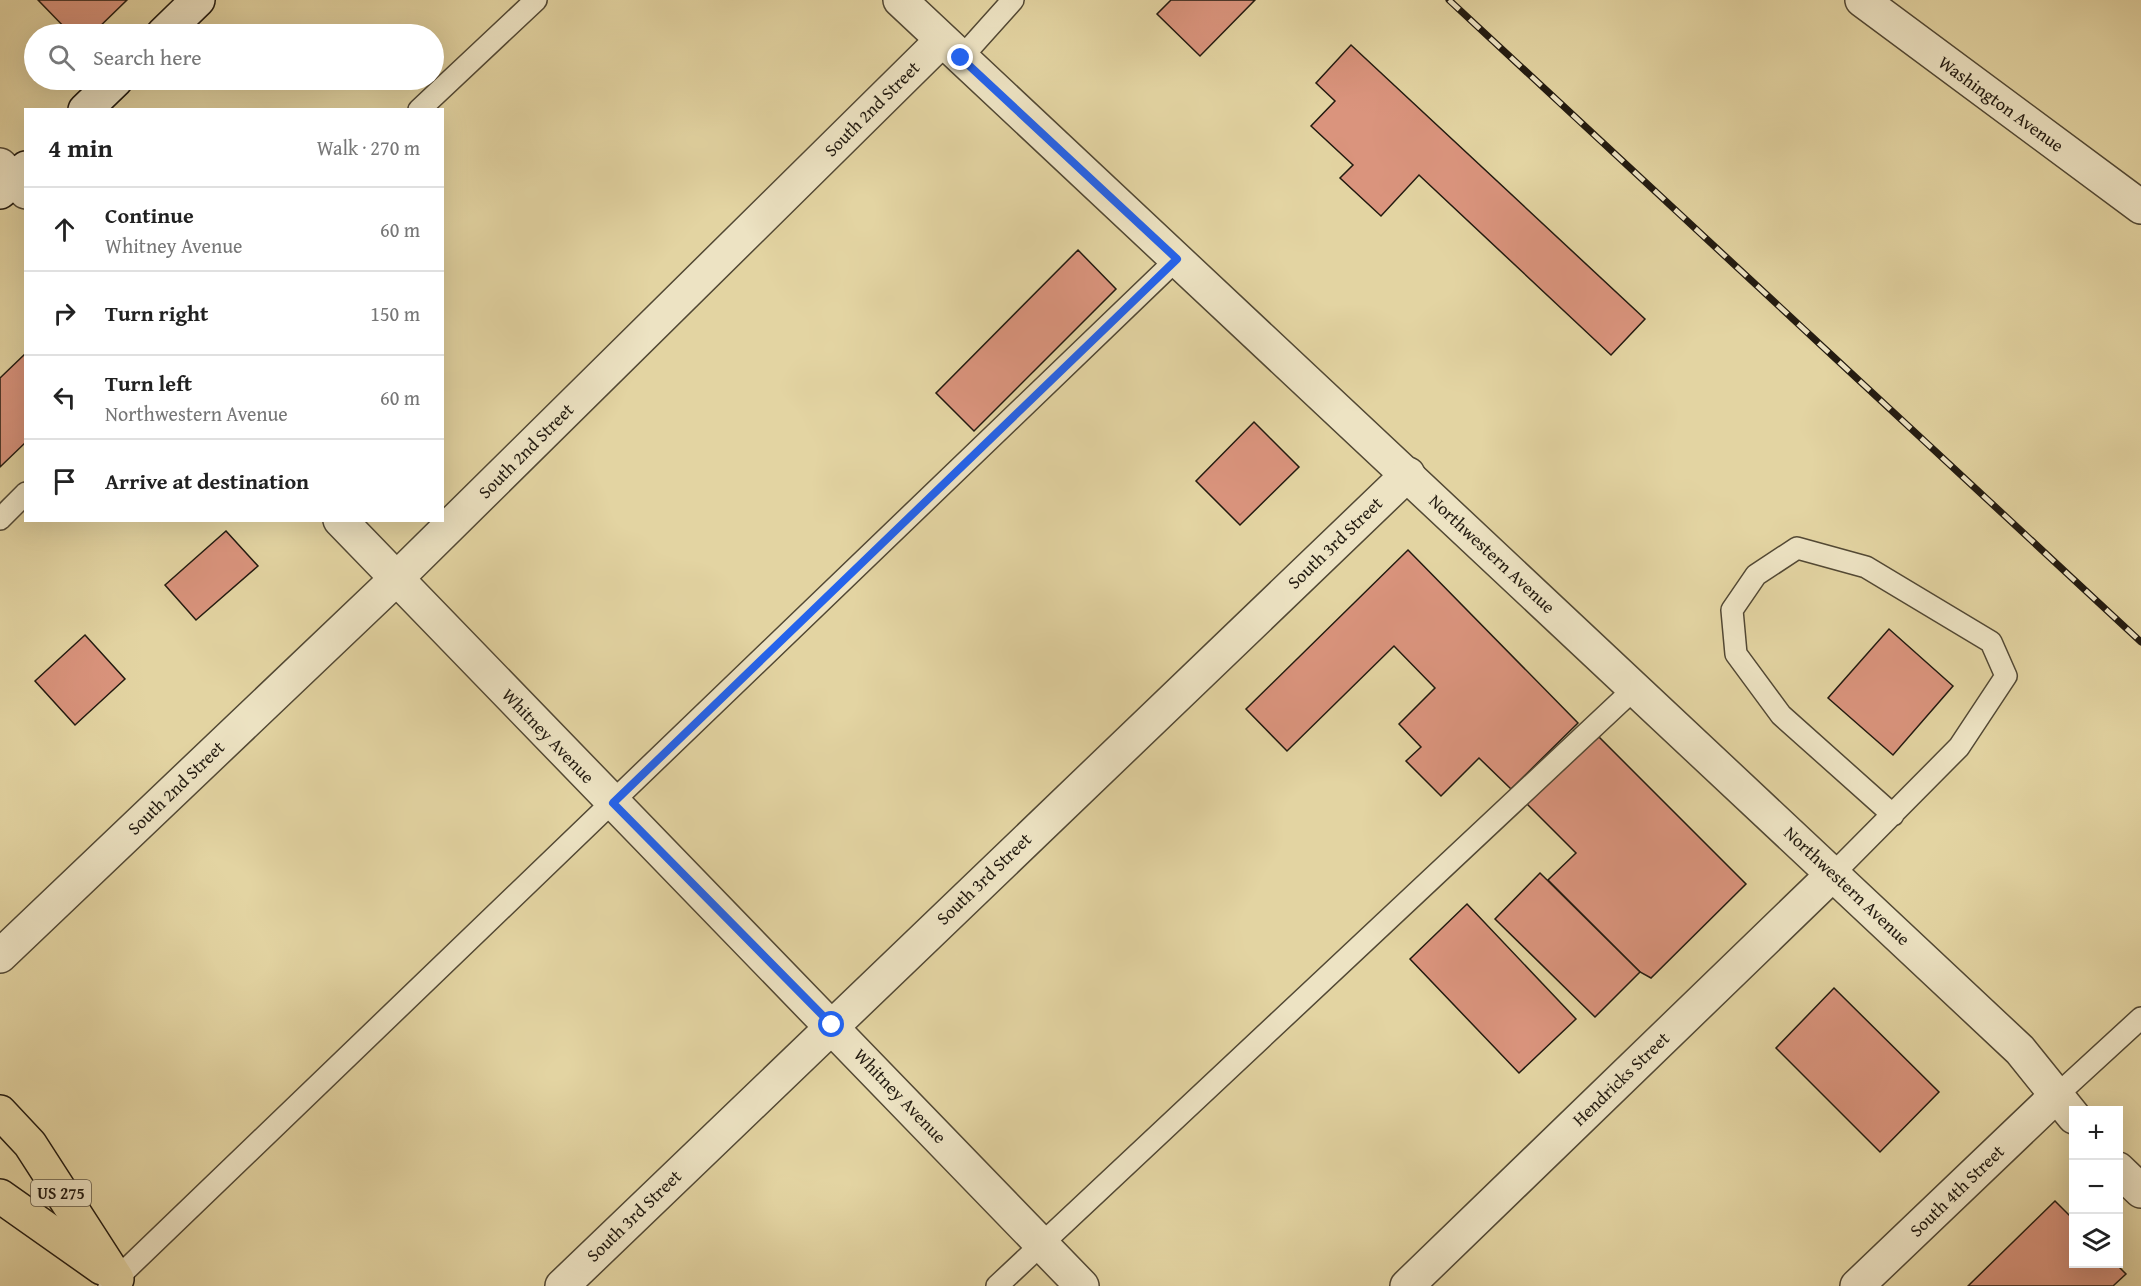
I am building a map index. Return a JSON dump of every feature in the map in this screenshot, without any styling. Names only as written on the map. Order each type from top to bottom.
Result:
[{"type":"highway","name":"US 275","points":[[0,1112],[30,1144],[117,1284]]},
{"type":"highway","name":"US 275","points":[[0,1196],[117,1284]]},
{"type":"street","points":[[173,24],[198,0]]},
{"type":"street","name":"Northwestern Avenue","points":[[900,0],[1834,873],[2020,1050],[2065,1106]]},
{"type":"street","name":"Washington Avenue","points":[[1862,0],[2141,207]]},
{"type":"street","name":"South 2nd Street","points":[[0,956],[952,49]]},
{"type":"street","points":[[87,108],[106,90]]},
{"type":"street","name":"South 3rd Street","points":[[562,1286],[1408,474]]},
{"type":"street","name":"Whitney Avenue","points":[[342,522],[1083,1286]]},
{"type":"street","name":"Hendricks Street","points":[[1407,1286],[1834,873]]},
{"type":"street","name":"South 4th Street","points":[[1868,1283],[2065,1106]]},
{"type":"street","points":[[2123,1174],[2141,1191]]},
{"type":"lane","points":[[444,86],[536,0]]},
{"type":"lane","points":[[952,49],[1012,0]]},
{"type":"lane","points":[[421,108],[440,90]]},
{"type":"lane","points":[[117,1284],[1177,259]]},
{"type":"lane","points":[[0,519],[24,495]]},
{"type":"lane","points":[[1834,873],[1893,814],[1959,747],[2006,676],[1991,642],[1866,567],[1797,548],[1756,575],[1732,610],[1736,654],[1781,715],[1893,814]]},
{"type":"lane","points":[[997,1286],[1634,688]]},
{"type":"lane","points":[[2065,1106],[2141,1018]]},
{"type":"building","points":[[38,0],[127,0],[102,24],[61,24]]},
{"type":"building","points":[[1171,0],[1255,0],[1200,56],[1157,14]]},
{"type":"building","points":[[1351,45],[1645,319],[1611,355],[1419,175],[1381,216],[1340,178],[1353,165],[1311,126],[1335,101],[1316,83]]},
{"type":"building","points":[[1078,250],[1116,289],[974,431],[936,393]]},
{"type":"building","points":[[24,355],[24,444],[0,467],[0,378]]},
{"type":"building","points":[[1254,422],[1299,467],[1240,525],[1196,481]]},
{"type":"building","points":[[226,531],[258,566],[196,620],[165,585]]},
{"type":"building","points":[[1408,550],[1578,723],[1511,789],[1479,758],[1441,796],[1406,761],[1421,747],[1399,724],[1435,688],[1394,646],[1287,751],[1246,709]]},
{"type":"building","points":[[1889,629],[1953,686],[1893,755],[1828,698]]},
{"type":"building","points":[[85,635],[125,679],[75,725],[35,681]]},
{"type":"building","points":[[1591,729],[1746,884],[1651,978],[1640,972],[1548,880],[1576,853],[1522,799]]},
{"type":"building","points":[[1540,873],[1640,972],[1595,1017],[1495,919]]},
{"type":"building","points":[[1467,904],[1576,1019],[1519,1073],[1410,959]]},
{"type":"building","points":[[1834,988],[1939,1092],[1880,1152],[1776,1048]]},
{"type":"building","points":[[2055,1201],[2069,1215],[2069,1268],[2120,1268],[2126,1274],[2113,1286],[1968,1286]]},
{"type":"railway","points":[[1449,0],[2141,642]]},
{"type":"route","points":[[832,1025],[613,803],[1177,259],[961,58]]}]
